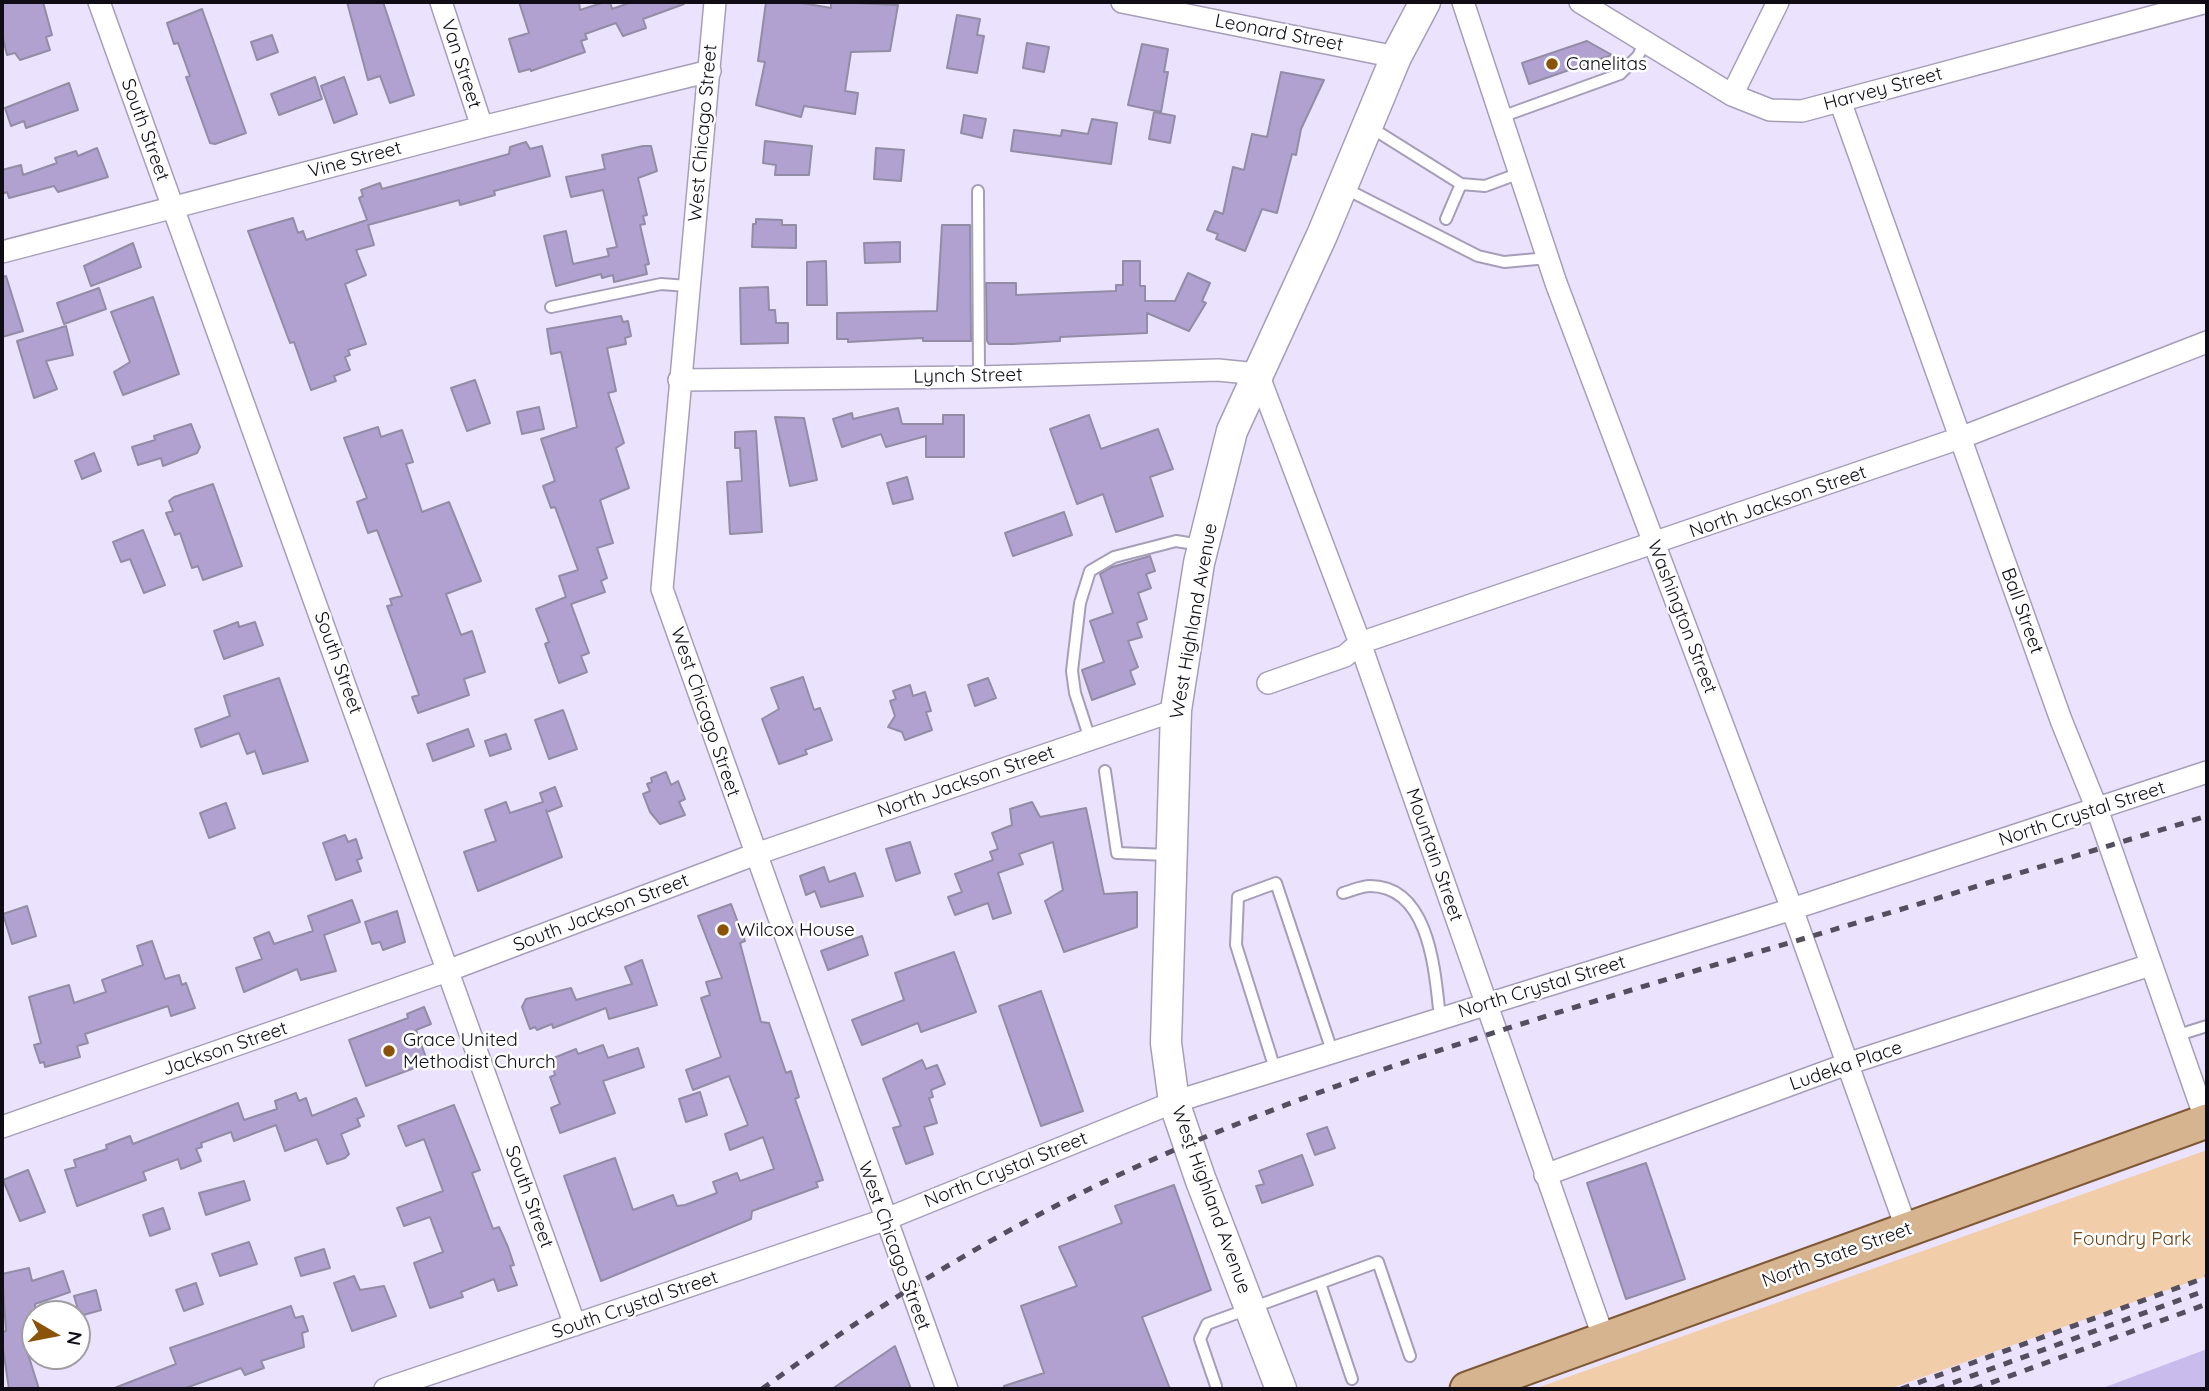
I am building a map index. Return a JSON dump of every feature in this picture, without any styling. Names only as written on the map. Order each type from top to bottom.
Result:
[{"type":"main road","name":"West Highland Avenue","points":[[1281,1389],[1174,1102],[1166,1043],[1176,710],[1204,546],[1232,431],[1396,57],[1425,2]]},
{"type":"main road","name":"North State Street","points":[[1467,1389],[2206,1121]]},
{"type":"street","name":"South Street","points":[[99,2],[575,1325]]},
{"type":"street","name":"Van Street","points":[[440,2],[482,127]]},
{"type":"street","name":"West Chicago Street","points":[[715,2],[662,589],[884,1220],[947,1389]]},
{"type":"street","name":"Leonard Street","points":[[1122,2],[1396,57]]},
{"type":"street","name":"Washington Street","points":[[1463,2],[1548,258],[1792,909],[1907,1230]]},
{"type":"street","name":"Harvey Street","points":[[1580,2],[1732,95],[1770,110],[1802,111],[2207,2]]},
{"type":"street","points":[[1732,95],[1778,2]]},
{"type":"street","name":"Vine Street","points":[[2,252],[482,127],[710,71]]},
{"type":"street","name":"Ball Street","points":[[1840,101],[1960,438],[2097,809],[2206,1121]]},
{"type":"street","name":"North Jackson Street","points":[[1268,683],[1345,656],[1360,643],[1960,438],[2207,342]]},
{"type":"street","name":"Lynch Street","points":[[679,380],[979,377],[1218,370],[1258,374]]},
{"type":"street","name":"Mountain Street","points":[[1258,374],[1360,643],[1604,1339]]},
{"type":"street","name":"North Jackson Street","points":[[756,854],[1176,710]]},
{"type":"street","name":"North Crystal Street","points":[[884,1220],[1174,1102],[1792,909],[2207,772]]},
{"type":"street","name":"South Jackson Street","points":[[447,971],[756,854]]},
{"type":"street","name":"Ludeka Place","points":[[1545,1174],[1847,1064],[2150,965]]},
{"type":"street","name":"Jackson Street","points":[[2,1127],[447,971]]},
{"type":"street","name":"South Crystal Street","points":[[385,1389],[884,1220]]},
{"type":"lane","points":[[1501,117],[1619,74],[1638,57],[1646,42]]},
{"type":"lane","points":[[1367,125],[1461,184],[1486,186],[1520,173]]},
{"type":"lane","points":[[1446,219],[1461,184]]},
{"type":"lane","points":[[1341,187],[1478,256],[1504,262],[1548,258]]},
{"type":"lane","points":[[978,191],[979,377]]},
{"type":"lane","points":[[551,307],[661,284],[688,286]]},
{"type":"lane","points":[[1090,739],[1075,693],[1072,671],[1080,603],[1090,571],[1114,557],[1176,541],[1204,546]]},
{"type":"lane","points":[[1105,771],[1116,853],[1171,855]]},
{"type":"lane","points":[[1275,1069],[1236,945],[1238,897],[1276,883],[1332,1051]]},
{"type":"lane","points":[[1343,893],[1369,886],[1395,891],[1417,914],[1434,965],[1440,1018]]},
{"type":"lane","points":[[2175,1036],[2207,1026]]},
{"type":"lane","points":[[1216,1386],[1200,1339],[1207,1324],[1378,1262],[1410,1356]]},
{"type":"lane","points":[[1320,1283],[1352,1379]]},
{"type":"green space","name":"Foundry Park","points":[[2207,1150],[2207,1276],[1889,1389],[1534,1389]]},
{"type":"shaded area","points":[[2207,1349],[2207,1389],[2100,1389]]},
{"type":"building","points":[[2,2],[43,2],[52,35],[46,37],[50,50],[20,60],[15,53],[7,55],[2,34]]},
{"type":"building","points":[[347,2],[383,2],[414,95],[390,103],[380,76],[368,80]]},
{"type":"building","points":[[519,2],[579,2],[580,10],[605,2],[610,2],[612,9],[632,2],[684,4],[643,19],[646,28],[623,36],[616,23],[585,34],[587,39],[581,41],[585,52],[531,71],[519,72],[509,39],[529,33]]},
{"type":"building","points":[[766,2],[796,2],[831,8],[831,2],[898,5],[890,51],[851,52],[845,91],[858,93],[855,114],[804,106],[801,117],[756,105],[765,62],[758,61]]},
{"type":"building","points":[[202,9],[246,133],[215,144],[210,143],[186,77],[190,76],[178,43],[174,44],[167,23]]},
{"type":"building","points":[[957,15],[980,19],[977,35],[984,36],[977,73],[947,68]]},
{"type":"building","points":[[272,35],[278,52],[257,60],[251,42]]},
{"type":"building","points":[[1587,41],[1612,55],[1529,84],[1522,63]]},
{"type":"building","points":[[1027,43],[1049,47],[1044,72],[1023,68]]},
{"type":"building","points":[[1142,44],[1168,49],[1164,72],[1168,72],[1161,112],[1128,105]]},
{"type":"building","points":[[1281,72],[1324,80],[1301,129],[1296,155],[1292,154],[1277,213],[1262,209],[1245,251],[1216,239],[1218,234],[1207,230],[1215,211],[1223,214],[1233,167],[1244,170],[1252,134],[1267,137]]},
{"type":"building","points":[[315,77],[322,99],[279,115],[271,94]]},
{"type":"building","points":[[344,77],[357,114],[334,123],[321,86]]},
{"type":"building","points":[[69,83],[78,110],[26,128],[24,121],[11,126],[5,108]]},
{"type":"building","points":[[1154,112],[1175,116],[1170,143],[1149,139]]},
{"type":"building","points":[[964,115],[986,119],[982,138],[961,133]]},
{"type":"building","points":[[1092,119],[1117,123],[1111,164],[1011,151],[1014,130],[1061,136],[1062,130],[1088,134]]},
{"type":"building","points":[[765,141],[812,146],[809,175],[775,175],[776,165],[763,163]]},
{"type":"building","points":[[526,142],[530,149],[542,146],[550,176],[494,191],[495,195],[460,205],[459,200],[368,225],[374,245],[356,250],[366,275],[345,284],[366,344],[348,350],[350,355],[345,357],[350,370],[334,376],[336,381],[311,390],[294,342],[290,343],[248,231],[293,218],[298,233],[303,231],[306,240],[367,220],[359,198],[363,196],[361,190],[380,183],[382,189],[509,154],[510,147]]},
{"type":"building","points":[[651,146],[657,171],[638,178],[647,215],[643,216],[645,224],[640,225],[649,264],[645,265],[647,274],[614,282],[613,275],[602,278],[601,274],[556,286],[544,236],[566,231],[573,264],[609,256],[607,249],[617,247],[603,190],[571,197],[566,177],[605,169],[602,155]]},
{"type":"building","points":[[97,148],[108,177],[58,192],[54,186],[9,198],[7,192],[2,194],[2,170],[21,165],[23,175],[57,163],[55,158],[76,151],[78,156]]},
{"type":"building","points":[[876,148],[904,150],[901,181],[874,179]]},
{"type":"building","points":[[756,219],[782,220],[782,225],[796,225],[796,248],[752,247],[753,224],[756,224]]},
{"type":"building","points":[[942,225],[970,225],[971,341],[923,341],[923,338],[848,342],[848,339],[837,339],[837,313],[937,311]]},
{"type":"building","points":[[900,242],[900,262],[865,263],[864,243]]},
{"type":"building","points":[[133,243],[141,267],[91,286],[84,266]]},
{"type":"building","points":[[826,261],[827,305],[807,305],[807,262]]},
{"type":"building","points":[[1123,261],[1140,261],[1140,286],[1145,286],[1145,301],[1175,301],[1188,273],[1210,283],[1202,301],[1206,303],[1189,331],[1147,313],[1147,333],[1060,337],[1060,341],[1013,344],[989,344],[987,341],[986,283],[1016,283],[1016,295],[1116,291],[1116,285],[1123,285]]},
{"type":"building","points":[[6,276],[23,331],[2,337],[2,277]]},
{"type":"building","points":[[768,287],[769,310],[775,310],[776,323],[788,323],[788,343],[741,344],[740,288]]},
{"type":"building","points":[[99,288],[106,309],[64,324],[57,303]]},
{"type":"building","points":[[153,297],[179,374],[123,395],[114,372],[130,362],[111,312]]},
{"type":"building","points":[[621,316],[623,322],[628,321],[631,336],[625,338],[626,344],[607,348],[616,391],[608,393],[624,443],[616,448],[629,488],[600,500],[613,543],[597,548],[607,578],[601,581],[605,592],[571,604],[589,653],[581,656],[587,672],[559,683],[545,644],[549,642],[536,609],[566,597],[559,576],[578,570],[555,507],[551,508],[543,486],[555,481],[541,439],[577,427],[561,352],[551,354],[547,329]]},
{"type":"building","points":[[66,326],[73,355],[46,361],[57,389],[34,398],[17,341]]},
{"type":"building","points":[[475,380],[490,423],[467,431],[451,388]]},
{"type":"building","points":[[539,407],[544,429],[522,434],[517,412]]},
{"type":"building","points":[[898,408],[902,424],[943,424],[943,415],[964,415],[964,457],[926,457],[926,436],[886,447],[881,434],[842,447],[833,419],[852,413],[853,419]]},
{"type":"building","points":[[1089,415],[1101,449],[1158,429],[1173,469],[1150,477],[1163,516],[1116,532],[1103,494],[1077,504],[1050,429]]},
{"type":"building","points":[[775,417],[804,418],[817,480],[790,486]]},
{"type":"building","points":[[191,424],[200,447],[197,453],[163,466],[161,458],[138,465],[132,447],[155,440],[154,436]]},
{"type":"building","points":[[378,427],[381,437],[402,430],[413,462],[406,464],[422,512],[449,502],[481,581],[446,594],[461,635],[472,631],[485,672],[464,679],[469,695],[418,713],[412,697],[419,695],[387,606],[392,605],[390,599],[402,596],[377,530],[368,533],[357,502],[367,498],[344,438]]},
{"type":"building","points":[[756,431],[762,532],[730,534],[727,482],[742,481],[740,448],[735,448],[735,432]]},
{"type":"building","points":[[94,453],[101,471],[82,479],[75,461]]},
{"type":"building","points":[[907,477],[913,499],[893,504],[887,483]]},
{"type":"building","points":[[213,484],[242,566],[203,580],[198,566],[192,568],[180,533],[175,535],[166,513],[173,511],[169,501],[174,497]]},
{"type":"building","points":[[1064,512],[1072,535],[1013,556],[1005,533]]},
{"type":"building","points":[[143,530],[165,585],[144,593],[130,559],[121,562],[113,542]]},
{"type":"building","points":[[1150,556],[1155,571],[1146,574],[1151,588],[1138,593],[1147,619],[1137,623],[1142,637],[1128,641],[1138,667],[1130,671],[1135,684],[1092,700],[1082,670],[1104,662],[1090,621],[1113,613],[1100,574],[1112,567]]},
{"type":"building","points":[[238,622],[239,627],[255,622],[263,645],[224,659],[214,631]]},
{"type":"building","points":[[803,677],[814,710],[820,708],[832,740],[805,750],[807,754],[779,764],[762,719],[779,709],[771,688]]},
{"type":"building","points":[[279,678],[308,761],[263,774],[255,751],[247,754],[239,733],[201,747],[195,729],[230,716],[224,696]]},
{"type":"building","points":[[988,678],[996,698],[975,706],[968,685]]},
{"type":"building","points":[[910,685],[913,696],[925,692],[931,711],[926,712],[932,730],[905,740],[902,732],[888,727],[895,716],[890,701],[896,699],[893,691]]},
{"type":"building","points":[[563,710],[577,749],[549,759],[535,720]]},
{"type":"building","points":[[468,729],[474,746],[433,761],[427,744]]},
{"type":"building","points":[[506,734],[511,749],[490,756],[485,741]]},
{"type":"building","points":[[666,772],[671,785],[678,781],[685,799],[679,802],[685,815],[660,824],[650,812],[643,794],[650,791],[647,784],[652,782],[651,778]]},
{"type":"building","points":[[555,787],[562,806],[547,812],[546,810],[562,857],[478,891],[464,852],[496,841],[485,810],[506,802],[510,813],[543,802],[540,793]]},
{"type":"building","points":[[1032,802],[1040,817],[1086,808],[1104,894],[1137,892],[1137,927],[1064,952],[1045,901],[1063,890],[1053,842],[1019,854],[1023,864],[998,873],[1011,913],[993,919],[988,903],[955,915],[948,897],[962,892],[955,874],[993,860],[990,852],[998,849],[992,833],[1012,825],[1010,809]]},
{"type":"building","points":[[226,803],[235,828],[209,838],[200,813]]},
{"type":"building","points":[[345,835],[348,842],[356,839],[362,858],[357,860],[361,871],[336,880],[323,843]]},
{"type":"building","points":[[910,842],[920,873],[896,881],[886,849]]},
{"type":"building","points":[[824,867],[829,882],[855,873],[863,896],[821,907],[815,891],[806,895],[800,876]]},
{"type":"building","points":[[352,900],[360,922],[324,935],[336,971],[301,980],[297,969],[244,992],[236,968],[262,959],[254,938],[269,932],[274,944],[313,931],[308,916]]},
{"type":"building","points":[[731,904],[745,941],[740,943],[761,1022],[769,1023],[786,1073],[791,1071],[799,1097],[795,1099],[823,1180],[816,1182],[818,1187],[752,1211],[751,1219],[601,1281],[564,1176],[615,1158],[633,1210],[673,1195],[677,1206],[685,1205],[717,1193],[713,1182],[737,1173],[740,1181],[774,1169],[763,1137],[730,1150],[725,1134],[748,1125],[729,1076],[693,1090],[686,1070],[721,1057],[701,998],[710,995],[706,982],[722,978],[698,916]]},
{"type":"building","points":[[27,906],[36,936],[12,944],[3,914]]},
{"type":"building","points":[[397,911],[405,942],[383,950],[380,942],[372,944],[365,922]]},
{"type":"building","points":[[862,936],[868,955],[828,970],[821,951]]},
{"type":"building","points":[[152,941],[165,979],[179,975],[182,985],[186,983],[195,1008],[171,1016],[168,1006],[85,1034],[88,1043],[77,1046],[80,1057],[45,1067],[44,1062],[40,1063],[34,1045],[41,1043],[29,997],[69,985],[74,1003],[106,992],[102,980],[143,965],[137,946]]},
{"type":"building","points":[[954,952],[976,1012],[921,1032],[918,1023],[862,1045],[852,1020],[904,1000],[895,973]]},
{"type":"building","points":[[642,960],[657,1005],[609,1019],[606,1008],[553,1028],[552,1024],[537,1030],[535,1027],[530,1029],[522,1007],[526,999],[571,988],[576,1000],[632,984],[625,967]]},
{"type":"building","points":[[1041,991],[1083,1111],[1041,1126],[999,1006]]},
{"type":"building","name":"Grace United Methodist Church","points":[[424,1007],[431,1024],[416,1030],[428,1063],[366,1086],[349,1040],[408,1018],[407,1014]]},
{"type":"building","points":[[603,1045],[608,1058],[638,1048],[644,1067],[603,1081],[615,1113],[560,1133],[551,1108],[560,1104],[550,1077],[555,1075],[551,1059],[576,1049],[578,1054]]},
{"type":"building","points":[[922,1060],[926,1069],[937,1065],[945,1084],[931,1090],[933,1097],[929,1098],[937,1123],[924,1127],[933,1154],[906,1164],[893,1128],[901,1126],[883,1079]]},
{"type":"building","points":[[700,1092],[707,1115],[686,1122],[679,1099]]},
{"type":"building","points":[[296,1093],[299,1101],[306,1098],[312,1116],[356,1098],[364,1116],[357,1119],[360,1126],[341,1134],[349,1154],[345,1158],[327,1164],[317,1139],[285,1151],[276,1125],[234,1141],[231,1132],[201,1143],[202,1147],[196,1149],[201,1161],[181,1169],[178,1159],[143,1172],[146,1180],[77,1206],[65,1170],[76,1167],[74,1160],[107,1149],[106,1145],[130,1136],[133,1144],[238,1103],[244,1120],[277,1109],[275,1101]]},
{"type":"building","points":[[454,1105],[480,1170],[472,1173],[493,1229],[499,1227],[508,1247],[514,1265],[510,1266],[517,1285],[498,1291],[494,1279],[461,1292],[463,1297],[430,1308],[414,1263],[443,1252],[430,1217],[404,1226],[397,1208],[443,1191],[424,1139],[406,1146],[398,1126]]},
{"type":"building","points":[[1327,1127],[1335,1148],[1315,1155],[1307,1134]]},
{"type":"building","points":[[1302,1155],[1313,1185],[1262,1203],[1256,1186],[1264,1184],[1259,1171]]},
{"type":"building","points":[[1646,1163],[1685,1279],[1626,1299],[1587,1183]]},
{"type":"building","points":[[28,1170],[45,1212],[20,1221],[3,1180]]},
{"type":"building","points":[[244,1181],[250,1200],[206,1215],[199,1193]]},
{"type":"building","points":[[1174,1185],[1211,1290],[1142,1317],[1170,1389],[1004,1389],[1004,1386],[1044,1373],[1021,1306],[1077,1286],[1059,1247],[1122,1223],[1115,1206]]},
{"type":"building","points":[[163,1208],[170,1229],[150,1236],[143,1215]]},
{"type":"building","points":[[249,1242],[257,1264],[220,1276],[212,1254]]},
{"type":"building","points":[[324,1249],[330,1268],[301,1276],[295,1258]]},
{"type":"building","points":[[29,1268],[32,1281],[63,1271],[70,1292],[47,1300],[21,1300],[21,1370],[33,1370],[39,1389],[9,1389],[2,1342],[2,1332],[6,1331],[2,1274]]},
{"type":"building","points":[[354,1276],[360,1290],[384,1286],[396,1316],[352,1331],[334,1283]]},
{"type":"building","points":[[196,1283],[203,1304],[184,1311],[176,1290]]},
{"type":"building","points":[[96,1290],[101,1310],[91,1313],[91,1300],[75,1300],[74,1296]]},
{"type":"building","points":[[291,1306],[295,1318],[303,1316],[308,1331],[302,1333],[304,1347],[261,1361],[264,1368],[245,1375],[241,1368],[183,1389],[112,1389],[176,1364],[170,1348]]},
{"type":"building","points":[[895,1346],[911,1389],[832,1389]]},
{"type":"railway","points":[[762,1389],[903,1293],[1001,1235],[1102,1183],[1226,1128],[1374,1073],[1523,1024],[2207,816]]},
{"type":"railway","points":[[1901,1389],[2207,1277]]},
{"type":"railway","points":[[1936,1389],[2207,1290]]},
{"type":"railway","points":[[1974,1389],[2207,1304]]},
{"type":"place","name":"Canelitas","points":[[1552,64]]},
{"type":"place","name":"Wilcox House","points":[[723,930]]},
{"type":"place","name":"Grace United Methodist Church","points":[[389,1051]]}]
